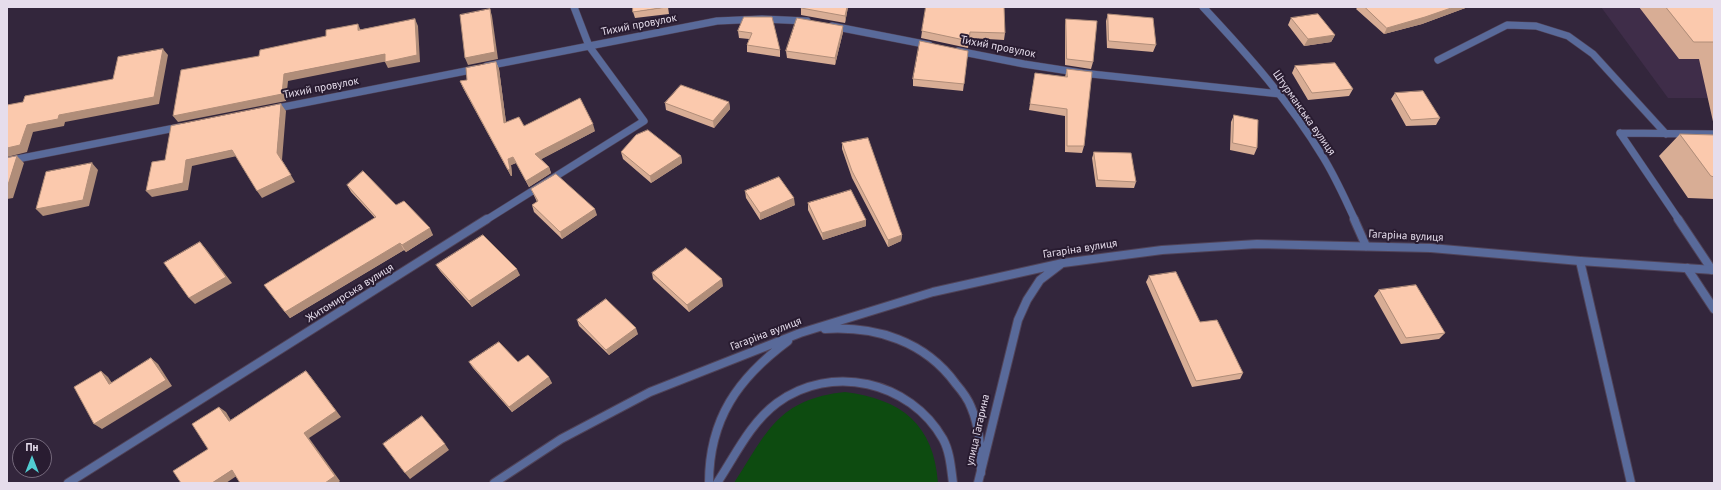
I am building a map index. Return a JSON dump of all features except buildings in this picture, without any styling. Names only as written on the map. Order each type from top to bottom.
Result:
[{"type":"street","points":[[574,7],[589,46]]},
{"type":"street","name":"Штурманська вулиця","points":[[1203,7],[1238,44],[1280,94],[1317,147],[1343,194],[1366,246]]},
{"type":"street","name":"Тихий провулок","points":[[263,111],[716,21],[757,18],[811,21]]},
{"type":"street","points":[[826,24],[933,46]]},
{"type":"street","points":[[1438,60],[1507,25],[1536,26],[1568,36],[1593,54],[1666,134]]},
{"type":"street","name":"Житомирська вулиця","points":[[68,483],[644,121],[589,46]]},
{"type":"street","name":"Тихий провулок","points":[[948,49],[1024,64],[1082,72],[1280,94]]},
{"type":"street","points":[[7,161],[185,126]]},
{"type":"street","points":[[1713,270],[1620,133],[1714,134]]},
{"type":"street","name":"Гагаріна вулиця","points":[[494,483],[561,439],[650,392],[800,333],[933,292],[1063,263],[1162,250],[1257,244],[1431,248],[1580,261],[1713,270]]},
{"type":"street","points":[[1580,261],[1631,483]]},
{"type":"street","name":"улица Гагарина","points":[[980,478],[1018,320],[1027,300],[1040,280],[1063,263]]},
{"type":"street","points":[[1687,268],[1714,309]]},
{"type":"street","name":"улица Гагарина","points":[[800,333],[834,328],[868,330],[900,339],[929,355],[954,378],[971,406],[980,439],[980,478]]},
{"type":"street","points":[[709,483],[710,455],[721,417],[741,383],[768,355],[800,333]]},
{"type":"street","points":[[717,483],[760,418],[778,402],[798,390],[821,383],[846,380],[869,383],[892,391],[913,403],[930,419],[943,439],[951,461],[952,483]]},
{"type":"shaded area","points":[[1601,7],[1714,7],[1714,98],[1668,98]]},
{"type":"green space","points":[[845,392],[883,401],[898,408],[911,418],[922,430],[930,445],[935,462],[938,483],[734,483],[766,434],[789,410],[804,402],[822,396]]}]
